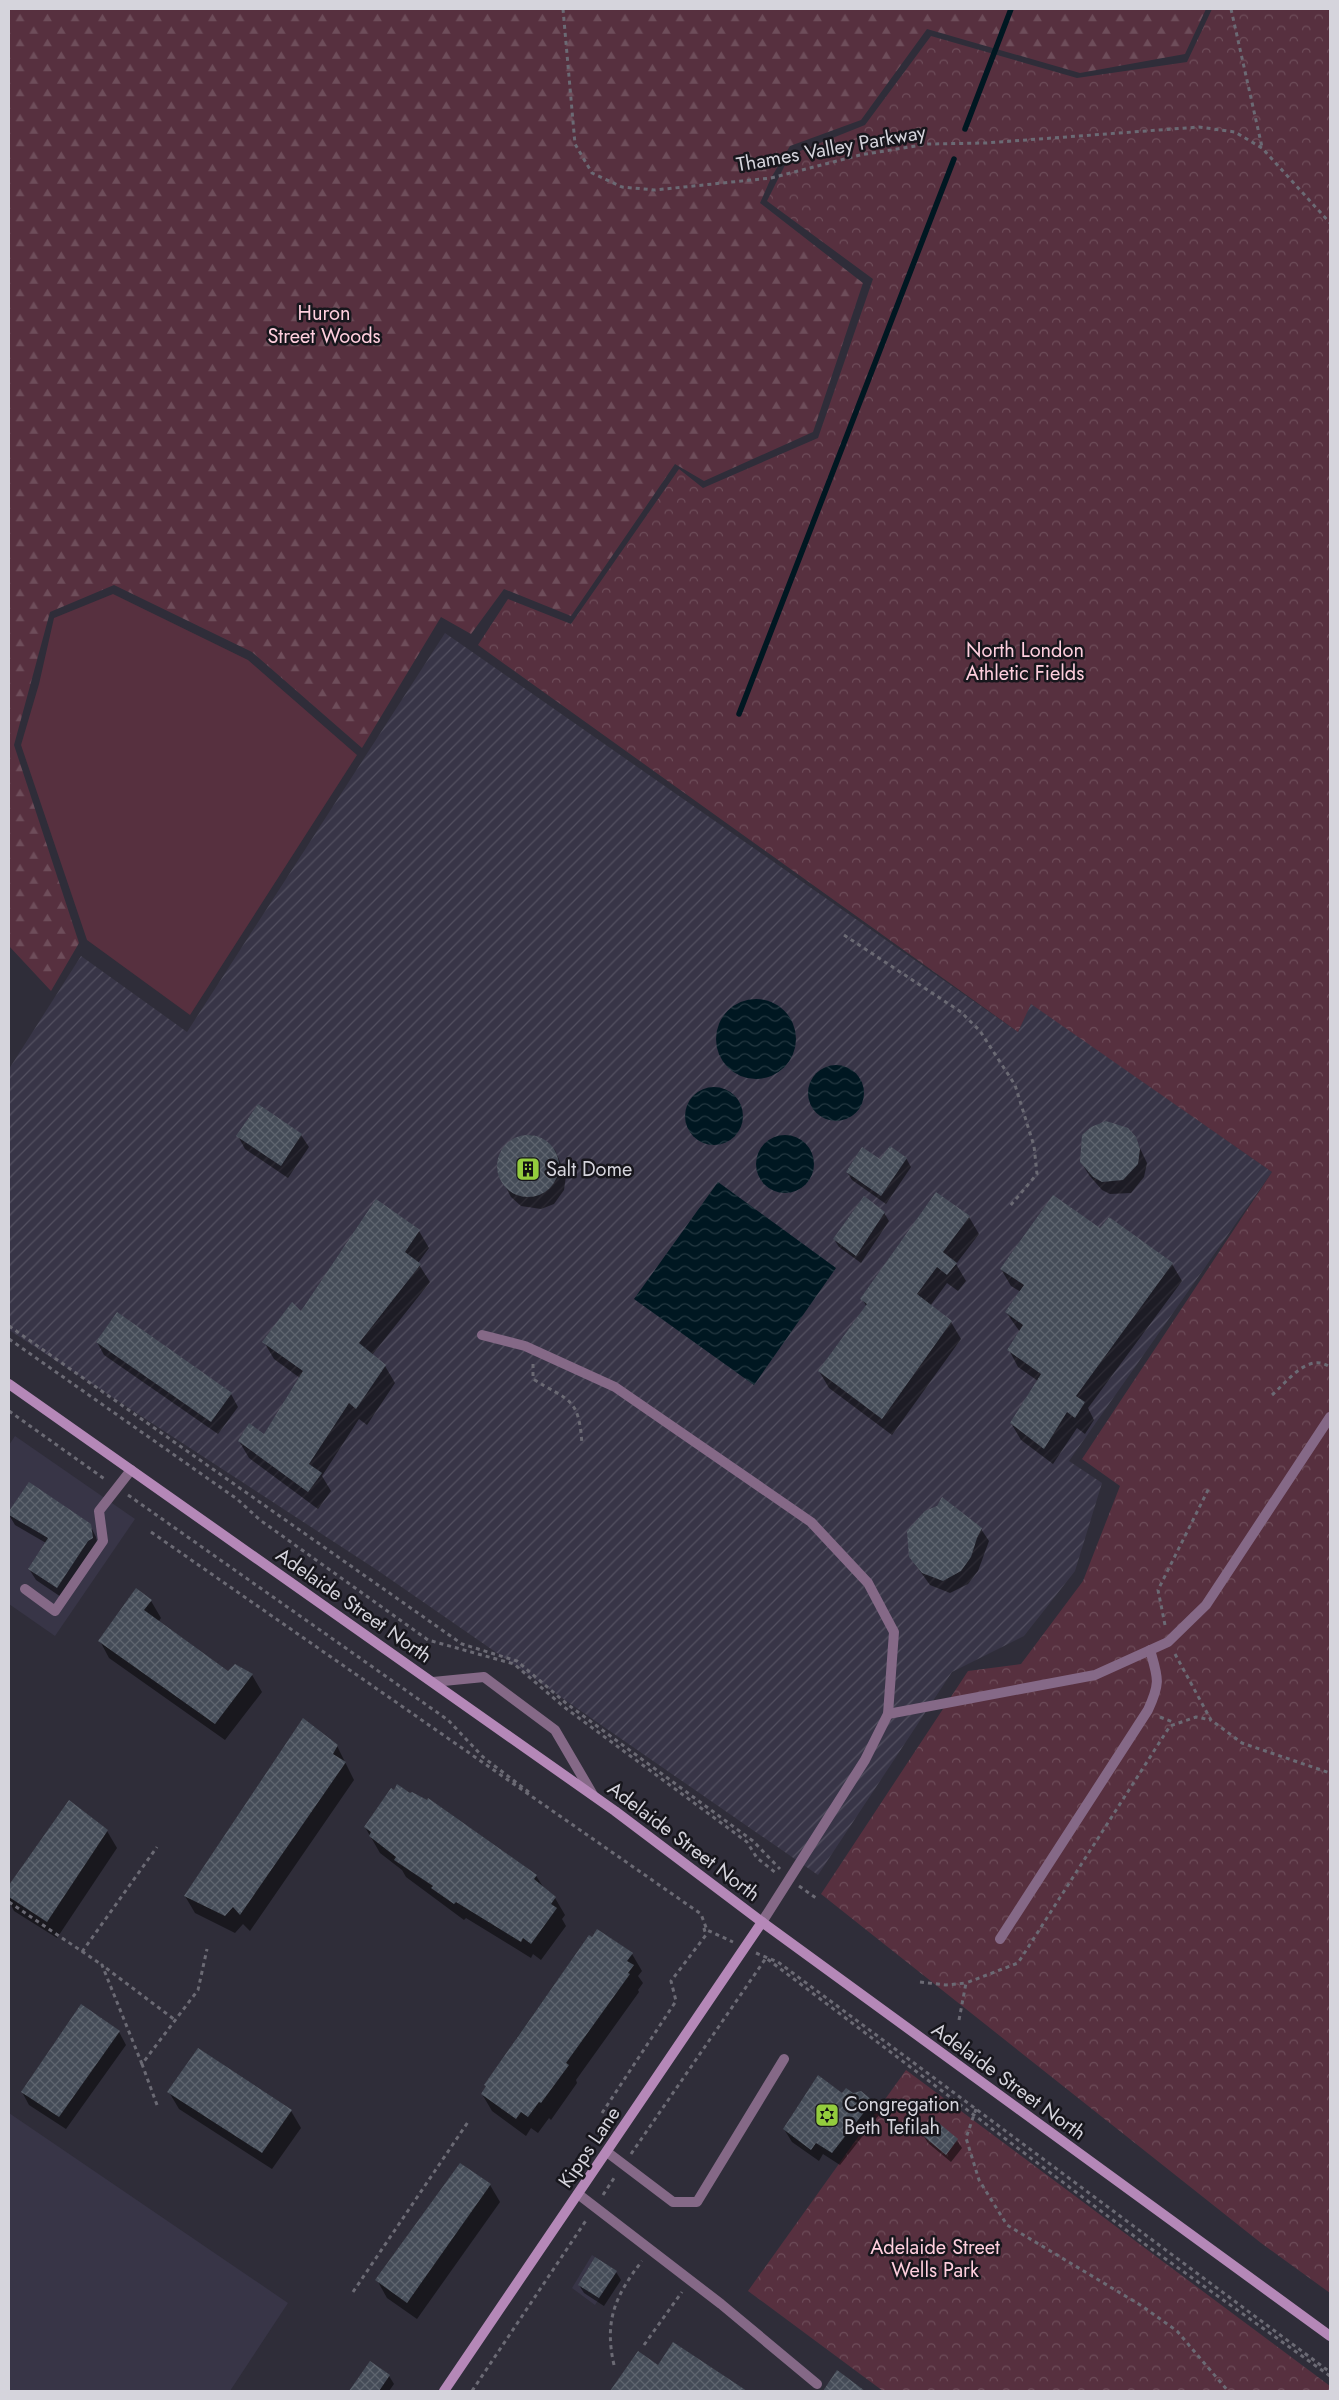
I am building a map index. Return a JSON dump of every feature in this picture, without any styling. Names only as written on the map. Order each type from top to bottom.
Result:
[{"type":"main road","name":"Adelaide Street North","points":[[9,1384],[593,1795],[762,1922],[1330,2336]]},
{"type":"main road","name":"Kipps Lane","points":[[444,2391],[762,1922]]},
{"type":"lane","points":[[482,1335],[532,1348],[616,1387],[811,1522],[868,1583],[894,1632],[888,1714],[865,1760],[762,1922]]},
{"type":"lane","points":[[888,1714],[1095,1675],[1168,1642],[1206,1605],[1330,1417]]},
{"type":"lane","points":[[25,1589],[55,1611],[103,1541],[99,1511],[131,1470]]},
{"type":"lane","points":[[1000,1939],[1148,1710],[1158,1690],[1158,1677],[1150,1650]]},
{"type":"lane","points":[[433,1682],[484,1677],[555,1730],[593,1795]]},
{"type":"lane","points":[[607,2152],[673,2202],[697,2202],[784,2059]]},
{"type":"lane","points":[[578,2194],[690,2281],[817,2384]]},
{"type":"path","name":"Thames Valley Parkway","points":[[563,9],[575,144],[592,173],[622,187],[655,190],[771,178],[860,156],[928,144],[986,143],[1199,127],[1235,132],[1262,148],[1330,223]]},
{"type":"path","points":[[1231,9],[1262,148]]},
{"type":"path","points":[[844,935],[961,1012],[980,1031],[1015,1085],[1030,1128],[1037,1174],[1010,1206]]},
{"type":"path","points":[[9,1326],[462,1644],[517,1661],[567,1704],[753,1841],[788,1880]]},
{"type":"path","points":[[9,1340],[237,1498],[260,1520],[428,1640],[514,1664],[564,1707],[747,1842],[757,1858],[788,1880]]},
{"type":"path","points":[[532,1348],[533,1379],[564,1396],[574,1405],[580,1418],[582,1444]]},
{"type":"path","points":[[1272,1394],[1308,1363],[1323,1362],[1330,1366]]},
{"type":"path","points":[[9,1411],[448,1720],[482,1757],[588,1837],[701,1914],[706,1934],[671,1981],[676,2001],[602,2113]]},
{"type":"path","points":[[1209,1488],[1158,1590],[1168,1642],[1211,1720]]},
{"type":"path","points":[[1157,1714],[1175,1723]]},
{"type":"path","points":[[920,1982],[946,1985],[966,1983],[1018,1963],[1170,1726],[1175,1723],[1196,1716],[1211,1720],[1242,1743],[1330,1773]]},
{"type":"path","points":[[82,1952],[157,1847]]},
{"type":"path","points":[[9,1902],[102,1965],[174,2020]]},
{"type":"path","points":[[142,2064],[198,1990],[207,1949]]},
{"type":"path","points":[[472,2391],[623,2164],[766,1958],[1146,2244],[1330,2376]]},
{"type":"path","points":[[102,1965],[157,2105]]},
{"type":"path","points":[[959,2020],[966,1983]]},
{"type":"path","points":[[976,2109],[966,2138],[980,2180],[1007,2225],[1142,2306],[1178,2331],[1228,2391]]},
{"type":"path","points":[[353,2292],[468,2122]]},
{"type":"path","points":[[614,2365],[610,2349],[610,2324],[615,2302],[631,2276],[650,2251]]},
{"type":"path","points":[[644,2345],[690,2281]]},
{"type":"shaded area","points":[[445,633],[1018,1032],[1031,1003],[1272,1172],[1069,1461],[1102,1483],[1075,1571],[1024,1636],[952,1672],[818,1875],[377,1570],[9,1330],[9,1069],[81,956],[187,1032]]},
{"type":"shaded area","points":[[15,1436],[135,1519],[55,1636],[9,1604],[9,1445]]},
{"type":"shaded area","points":[[9,2113],[288,2303],[230,2391],[9,2391]]},
{"type":"shaded area","points":[[592,2255],[617,2272],[595,2305],[572,2288]]},
{"type":"green space","name":"Huron Street Woods","points":[[9,9],[1206,9],[1185,54],[1080,73],[927,29],[861,120],[790,146],[771,178],[760,203],[863,283],[813,432],[704,481],[675,464],[571,616],[504,589],[471,634],[441,617],[362,748],[252,652],[114,585],[50,612],[14,745],[79,943],[51,991],[9,946]]},
{"type":"green space","name":"North London Athletic Fields","points":[[1212,9],[1330,9],[1330,2293],[1261,2243],[821,1894],[968,1671],[1021,1664],[1083,1581],[1120,1486],[1082,1459],[1272,1172],[1031,1004],[1018,1032],[478,645],[508,599],[571,624],[679,469],[703,488],[818,438],[873,279],[767,201],[790,155],[865,125],[931,36],[1077,78],[1187,62]]},
{"type":"green space","points":[[113,594],[248,660],[357,755],[190,1015],[87,940],[21,745],[39,684],[54,618]]},
{"type":"green space","name":"Adelaide Street Wells Park","points":[[906,2070],[1330,2386],[1330,2391],[883,2391],[748,2291]]},
{"type":"water","points":[[756,999],[771,1002],[784,1011],[793,1024],[796,1039],[793,1054],[784,1067],[771,1076],[756,1079],[741,1076],[728,1067],[719,1054],[716,1039],[719,1024],[728,1011],[741,1002]]},
{"type":"water","points":[[830,1065],[842,1065],[852,1069],[860,1077],[864,1093],[860,1109],[852,1117],[842,1121],[830,1121],[820,1117],[812,1109],[808,1099],[808,1087],[812,1077],[820,1069]]},
{"type":"water","points":[[714,1087],[725,1089],[738,1100],[743,1116],[741,1127],[730,1140],[714,1145],[703,1143],[690,1132],[685,1116],[687,1105],[698,1092]]},
{"type":"water","points":[[779,1135],[791,1135],[806,1143],[814,1158],[814,1170],[806,1185],[791,1193],[779,1193],[764,1185],[756,1170],[756,1158],[764,1143]]},
{"type":"water","points":[[718,1182],[836,1268],[754,1385],[634,1299]]},
{"type":"building","points":[[258,1104],[302,1134],[281,1166],[236,1136]]},
{"type":"building","points":[[1106,1121],[1128,1128],[1136,1137],[1140,1149],[1138,1164],[1123,1180],[1102,1182],[1093,1177],[1080,1162],[1082,1135],[1091,1127]]},
{"type":"building","name":"Salt Dome","points":[[522,1135],[534,1135],[550,1144],[557,1154],[559,1166],[557,1178],[550,1188],[534,1197],[522,1197],[511,1192],[502,1183],[497,1172],[497,1160],[502,1149],[511,1140]]},
{"type":"building","points":[[890,1146],[907,1158],[881,1196],[846,1172],[862,1147],[880,1159]]},
{"type":"building","points":[[936,1192],[970,1216],[943,1252],[957,1263],[947,1275],[937,1267],[917,1294],[952,1321],[882,1419],[818,1371],[867,1304],[860,1299]]},
{"type":"building","points":[[1053,1195],[1100,1228],[1109,1217],[1173,1263],[1076,1396],[1085,1402],[1075,1418],[1067,1412],[1044,1449],[1010,1423],[1041,1374],[1007,1350],[1023,1325],[1005,1312],[1024,1285],[1000,1269]]},
{"type":"building","points":[[864,1196],[885,1212],[856,1256],[833,1239]]},
{"type":"building","points":[[376,1199],[420,1230],[405,1252],[421,1264],[359,1343],[386,1365],[356,1409],[349,1403],[309,1464],[322,1473],[308,1492],[238,1441],[249,1423],[264,1434],[303,1371],[262,1342],[292,1302],[301,1311]]},
{"type":"building","points":[[117,1312],[232,1393],[211,1422],[96,1342]]},
{"type":"building","points":[[29,1482],[91,1524],[93,1538],[88,1541],[57,1588],[28,1569],[48,1538],[9,1515],[9,1511]]},
{"type":"building","points":[[942,1497],[982,1528],[971,1557],[961,1571],[943,1581],[922,1573],[909,1557],[907,1531],[925,1511],[937,1506]]},
{"type":"building","points":[[136,1588],[152,1600],[144,1610],[228,1671],[235,1664],[253,1674],[215,1724],[98,1641]]},
{"type":"building","points":[[303,1718],[338,1745],[333,1754],[346,1762],[240,1915],[233,1907],[225,1916],[184,1896]]},
{"type":"building","points":[[397,1784],[410,1793],[412,1792],[427,1800],[428,1798],[537,1875],[534,1879],[556,1897],[551,1904],[557,1908],[531,1944],[523,1938],[521,1942],[456,1902],[454,1904],[431,1888],[433,1886],[394,1860],[396,1857],[369,1836],[371,1832],[364,1827],[391,1788],[394,1790]]},
{"type":"building","points":[[69,1800],[108,1830],[47,1922],[9,1897],[9,1885]]},
{"type":"building","points":[[597,1929],[633,1953],[627,1961],[634,1965],[628,1973],[630,1974],[566,2063],[569,2065],[541,2103],[539,2102],[528,2117],[521,2112],[516,2119],[481,2094],[486,2086],[484,2085],[589,1935],[592,1937]]},
{"type":"building","points":[[81,2004],[120,2031],[59,2117],[21,2092]]},
{"type":"building","points":[[198,2048],[292,2110],[262,2153],[167,2092]]},
{"type":"building","name":"Congregation Beth Tefilah","points":[[818,2075],[842,2093],[846,2088],[853,2093],[861,2091],[873,2101],[832,2153],[816,2143],[811,2150],[783,2129]]},
{"type":"building","points":[[934,2119],[958,2139],[946,2155],[922,2135]]},
{"type":"building","points":[[460,2163],[491,2184],[407,2303],[375,2280]]},
{"type":"building","points":[[595,2257],[617,2271],[599,2298],[578,2285]]},
{"type":"building","points":[[673,2342],[747,2391],[610,2391],[638,2351],[658,2365]]},
{"type":"building","points":[[370,2361],[390,2375],[379,2391],[349,2391]]},
{"type":"building","points":[[837,2370],[865,2391],[823,2391]]},
{"type":"waterway","points":[[965,129],[1011,9]]},
{"type":"waterway","points":[[739,714],[954,159]]},
{"type":"place","name":"Salt Dome","points":[[528,1169]]},
{"type":"place","name":"Congregation Beth Tefilah","points":[[827,2115]]}]
